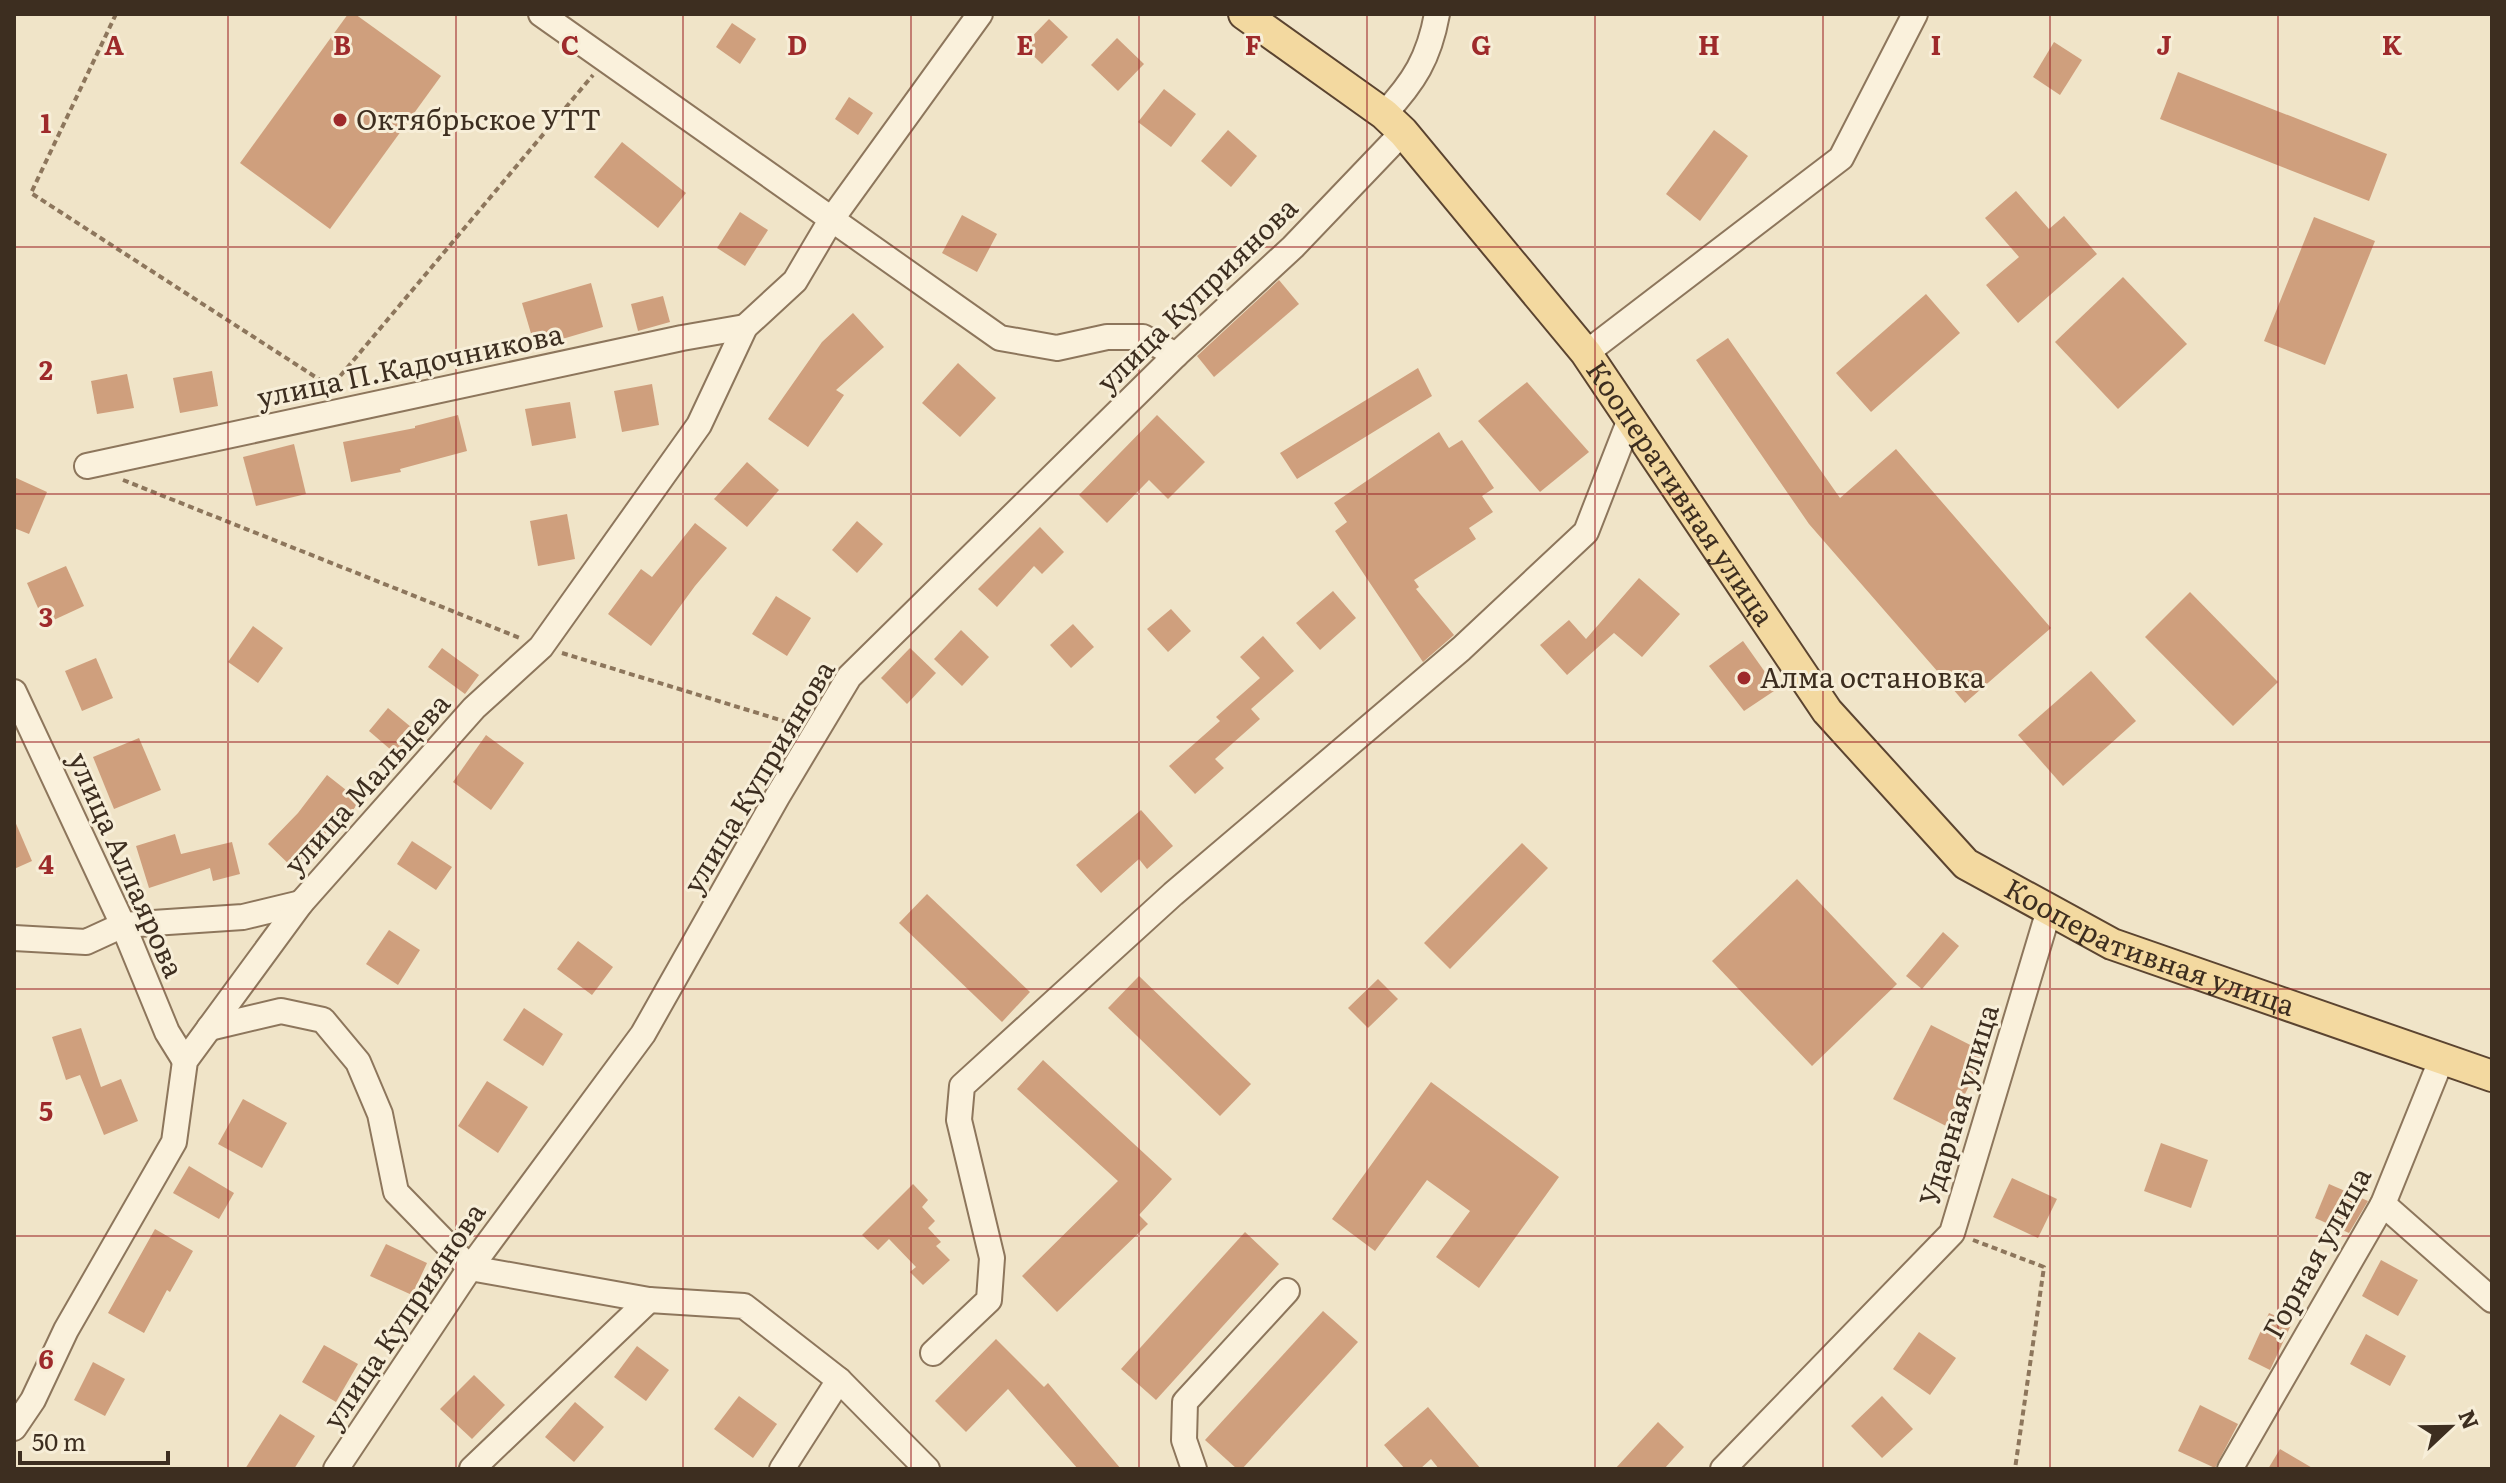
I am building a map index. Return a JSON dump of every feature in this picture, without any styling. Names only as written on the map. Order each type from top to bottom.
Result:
[{"type":"main road","name":"Кооперативная улица","points":[[1244,14],[1393,123],[1586,353],[1827,711],[1966,864],[2112,944],[2492,1076]]},
{"type":"street","points":[[541,14],[1000,338],[1057,348],[1107,337],[1143,337],[1176,355]]},
{"type":"street","name":"улица Мальцева","points":[[14,1428],[23,1399],[174,1142],[185,1061],[301,903],[474,708],[541,647],[699,425],[745,327],[795,281],[831,220],[980,14]]},
{"type":"street","name":"улица Куприянова","points":[[336,1469],[470,1268],[643,1034],[849,677],[1176,355],[1293,247],[1393,123],[1406,90],[1432,42],[1437,14]]},
{"type":"street","points":[[1586,353],[1841,158],[1915,14]]},
{"type":"street","name":"улица П.Кадочникова","points":[[87,466],[745,327]]},
{"type":"street","points":[[933,1353],[989,1300],[992,1258],[959,1120],[962,1086],[1173,894],[1461,649],[1586,532],[1630,419]]},
{"type":"street","name":"улица Аллаярова","points":[[14,692],[123,925],[167,1032],[185,1061]]},
{"type":"street","points":[[14,938],[86,942],[123,925],[243,917],[301,903]]},
{"type":"street","name":"Ударная улица","points":[[1723,1469],[1952,1233],[2049,910]]},
{"type":"street","points":[[209,1028],[281,1011],[323,1020],[358,1062],[380,1114],[396,1192],[470,1268],[649,1300],[744,1306],[839,1380],[927,1469]]},
{"type":"street","name":"Горная улица","points":[[2230,1469],[2383,1204],[2442,1058]]},
{"type":"street","points":[[2383,1204],[2492,1300]]},
{"type":"street","points":[[1194,1469],[1184,1440],[1185,1402],[1287,1291]]},
{"type":"street","points":[[472,1469],[649,1300]]},
{"type":"street","points":[[782,1469],[839,1380]]},
{"type":"path","points":[[116,14],[31,193],[331,387],[605,61]]},
{"type":"path","points":[[87,466],[541,647],[790,723]]},
{"type":"path","points":[[1952,1233],[2044,1267],[2015,1469]]},
{"type":"building","name":"Октябрьское УТТ","points":[[348,14],[355,14],[441,76],[330,229],[240,163]]},
{"type":"building","points":[[1049,19],[1068,37],[1042,64],[1023,46]]},
{"type":"building","points":[[732,23],[756,39],[740,64],[716,47]]},
{"type":"building","points":[[1117,38],[1144,64],[1118,91],[1091,65]]},
{"type":"building","points":[[2054,42],[2082,60],[2060,95],[2033,77]]},
{"type":"building","points":[[2178,72],[2387,154],[2369,201],[2160,119]]},
{"type":"building","points":[[1164,89],[1196,114],[1171,147],[1138,122]]},
{"type":"building","points":[[849,97],[873,113],[858,135],[835,119]]},
{"type":"building","points":[[1228,130],[1257,156],[1231,187],[1201,161]]},
{"type":"building","points":[[1714,130],[1748,156],[1700,221],[1666,194]]},
{"type":"building","points":[[622,142],[686,193],[658,228],[594,177]]},
{"type":"building","points":[[2016,191],[2049,229],[2064,216],[2097,254],[2018,323],[1986,285],[2019,257],[1985,218]]},
{"type":"building","points":[[740,212],[768,230],[745,266],[717,248]]},
{"type":"building","points":[[962,215],[997,234],[977,272],[942,253]]},
{"type":"building","points":[[2314,217],[2375,241],[2325,365],[2264,341]]},
{"type":"building","points":[[2123,277],[2187,344],[2118,409],[2055,342]]},
{"type":"building","points":[[1279,280],[1299,304],[1214,377],[1197,356]]},
{"type":"building","points":[[591,283],[603,327],[535,347],[522,303]]},
{"type":"building","points":[[1926,294],[1960,333],[1871,412],[1836,373]]},
{"type":"building","points":[[663,296],[670,322],[638,331],[631,304]]},
{"type":"building","points":[[853,313],[884,347],[836,390],[844,395],[808,447],[768,419],[822,342]]},
{"type":"building","points":[[1728,338],[1840,498],[1896,449],[2051,628],[1965,703],[1809,524],[1696,360]]},
{"type":"building","points":[[958,363],[996,398],[960,437],[922,403]]},
{"type":"building","points":[[1418,368],[1432,396],[1297,479],[1280,453]]},
{"type":"building","points":[[212,371],[218,406],[180,413],[173,378]]},
{"type":"building","points":[[127,374],[134,408],[97,414],[91,381]]},
{"type":"building","points":[[1527,382],[1589,452],[1540,492],[1478,421]]},
{"type":"building","points":[[652,384],[659,425],[622,432],[614,391]]},
{"type":"building","points":[[570,402],[576,438],[532,446],[525,409]]},
{"type":"building","points":[[458,415],[467,451],[400,469],[401,472],[351,482],[343,442],[415,428]]},
{"type":"building","points":[[1157,415],[1205,462],[1168,499],[1149,480],[1107,523],[1079,495]]},
{"type":"building","points":[[1439,432],[1449,448],[1462,440],[1494,488],[1482,496],[1493,512],[1469,528],[1476,539],[1414,580],[1419,587],[1416,589],[1454,635],[1423,662],[1335,531],[1347,522],[1334,503]]},
{"type":"building","points":[[294,444],[306,494],[256,506],[243,457]]},
{"type":"building","points":[[747,462],[779,490],[747,527],[714,499]]},
{"type":"building","points":[[14,477],[47,492],[29,534],[14,528]]},
{"type":"building","points":[[567,514],[575,559],[538,566],[530,521]]},
{"type":"building","points":[[857,521],[883,544],[857,573],[832,550]]},
{"type":"building","points":[[695,523],[727,548],[651,646],[608,614],[641,569],[652,577]]},
{"type":"building","points":[[1040,527],[1064,552],[1042,574],[1034,566],[997,607],[978,589]]},
{"type":"building","points":[[66,566],[84,606],[45,624],[27,583]]},
{"type":"building","points":[[1639,578],[1680,614],[1642,657],[1614,633],[1567,675],[1540,645],[1569,620],[1586,639]]},
{"type":"building","points":[[1333,591],[1356,618],[1320,650],[1296,623]]},
{"type":"building","points":[[2190,592],[2278,682],[2233,726],[2145,637]]},
{"type":"building","points":[[776,596],[811,618],[787,656],[752,634]]},
{"type":"building","points":[[1171,609],[1191,631],[1168,652],[1147,629]]},
{"type":"building","points":[[1073,624],[1094,647],[1071,668],[1050,645]]},
{"type":"building","points":[[253,626],[283,648],[258,683],[228,662]]},
{"type":"building","points":[[961,630],[989,657],[962,686],[934,659]]},
{"type":"building","points":[[1263,636],[1294,671],[1251,709],[1260,719],[1215,759],[1224,768],[1195,794],[1169,766],[1220,721],[1216,717],[1260,678],[1240,657]]},
{"type":"building","name":"Алма остановка","points":[[1743,641],[1777,689],[1744,711],[1709,666]]},
{"type":"building","points":[[442,648],[479,675],[465,694],[428,667]]},
{"type":"building","points":[[910,648],[936,673],[907,704],[881,678]]},
{"type":"building","points":[[96,658],[113,698],[82,711],[65,671]]},
{"type":"building","points":[[2091,671],[2136,721],[2063,786],[2018,735]]},
{"type":"building","points":[[388,708],[417,732],[398,756],[369,731]]},
{"type":"building","points":[[486,735],[524,763],[491,810],[453,782]]},
{"type":"building","points":[[139,738],[161,790],[114,809],[93,757]]},
{"type":"building","points":[[327,775],[360,801],[337,830],[332,827],[293,868],[268,844],[298,813]]},
{"type":"building","points":[[1141,810],[1173,846],[1147,869],[1139,859],[1101,893],[1076,865]]},
{"type":"building","points":[[14,819],[32,861],[14,869]]},
{"type":"building","points":[[175,834],[181,854],[232,842],[240,874],[213,881],[210,868],[149,888],[136,846]]},
{"type":"building","points":[[412,841],[452,867],[436,890],[397,864]]},
{"type":"building","points":[[1522,843],[1548,868],[1450,969],[1424,943]]},
{"type":"building","points":[[1797,879],[1897,984],[1812,1066],[1712,961]]},
{"type":"building","points":[[927,894],[1030,992],[1002,1022],[899,923]]},
{"type":"building","points":[[389,930],[420,950],[398,985],[366,964]]},
{"type":"building","points":[[1943,932],[1959,946],[1922,989],[1906,976]]},
{"type":"building","points":[[578,941],[613,967],[592,995],[557,969]]},
{"type":"building","points":[[1139,976],[1251,1084],[1220,1116],[1108,1008]]},
{"type":"building","points":[[1378,979],[1398,999],[1368,1028],[1348,1008]]},
{"type":"building","points":[[524,1008],[563,1034],[543,1066],[503,1040]]},
{"type":"building","points":[[1931,1025],[1986,1053],[1948,1127],[1893,1099]]},
{"type":"building","points":[[81,1028],[101,1087],[121,1079],[138,1121],[104,1135],[80,1075],[66,1080],[52,1037]]},
{"type":"building","points":[[1043,1060],[1172,1179],[1139,1215],[1148,1224],[1057,1312],[1022,1276],[1118,1181],[1017,1089]]},
{"type":"building","points":[[487,1081],[528,1107],[498,1153],[458,1126]]},
{"type":"building","points":[[1431,1082],[1559,1177],[1479,1288],[1436,1257],[1470,1211],[1427,1180],[1375,1251],[1332,1219]]},
{"type":"building","points":[[243,1099],[287,1123],[262,1168],[218,1144]]},
{"type":"building","points":[[2161,1143],[2208,1160],[2191,1208],[2144,1191]]},
{"type":"building","points":[[189,1166],[234,1193],[219,1219],[173,1193]]},
{"type":"building","points":[[2012,1178],[2057,1199],[2038,1238],[1993,1217]]},
{"type":"building","points":[[913,1184],[928,1200],[922,1207],[935,1221],[928,1228],[941,1242],[936,1246],[950,1260],[923,1285],[910,1272],[916,1267],[889,1239],[878,1250],[862,1235]]},
{"type":"building","points":[[2329,1184],[2368,1201],[2349,1233],[2315,1218]]},
{"type":"building","points":[[155,1229],[193,1251],[144,1333],[108,1313]]},
{"type":"building","points":[[1245,1232],[1279,1264],[1156,1400],[1121,1369]]},
{"type":"building","points":[[386,1244],[427,1263],[412,1295],[370,1276]]},
{"type":"building","points":[[2381,1260],[2418,1280],[2398,1316],[2362,1296]]},
{"type":"building","points":[[1323,1311],[1358,1342],[1242,1469],[1237,1469],[1205,1440]]},
{"type":"building","points":[[2269,1313],[2292,1323],[2270,1370],[2248,1359]]},
{"type":"building","points":[[1919,1332],[1956,1358],[1930,1395],[1893,1369]]},
{"type":"building","points":[[2366,1334],[2406,1356],[2390,1386],[2350,1364]]},
{"type":"building","points":[[996,1339],[1044,1387],[1048,1383],[1121,1469],[1078,1469],[1008,1389],[966,1432],[935,1401]]},
{"type":"building","points":[[324,1345],[358,1364],[336,1402],[302,1382]]},
{"type":"building","points":[[637,1346],[669,1370],[646,1401],[614,1377]]},
{"type":"building","points":[[93,1362],[125,1379],[105,1416],[74,1400]]},
{"type":"building","points":[[474,1375],[505,1405],[472,1439],[440,1409]]},
{"type":"building","points":[[739,1396],[777,1424],[753,1458],[714,1429]]},
{"type":"building","points":[[1882,1396],[1913,1429],[1882,1458],[1851,1426]]},
{"type":"building","points":[[575,1402],[604,1427],[574,1462],[545,1437]]},
{"type":"building","points":[[2200,1405],[2238,1424],[2215,1468],[2178,1451]]},
{"type":"building","points":[[1428,1407],[1481,1469],[1439,1469],[1431,1459],[1420,1469],[1405,1469],[1384,1445]]},
{"type":"building","points":[[280,1414],[315,1436],[294,1469],[245,1469]]},
{"type":"building","points":[[1658,1422],[1684,1447],[1664,1469],[1615,1469]]},
{"type":"building","points":[[2280,1449],[2314,1469],[2268,1469]]},
{"type":"place","name":"Октябрьское УТТ","points":[[340,120]]},
{"type":"place","name":"Алма остановка","points":[[1744,678]]}]
